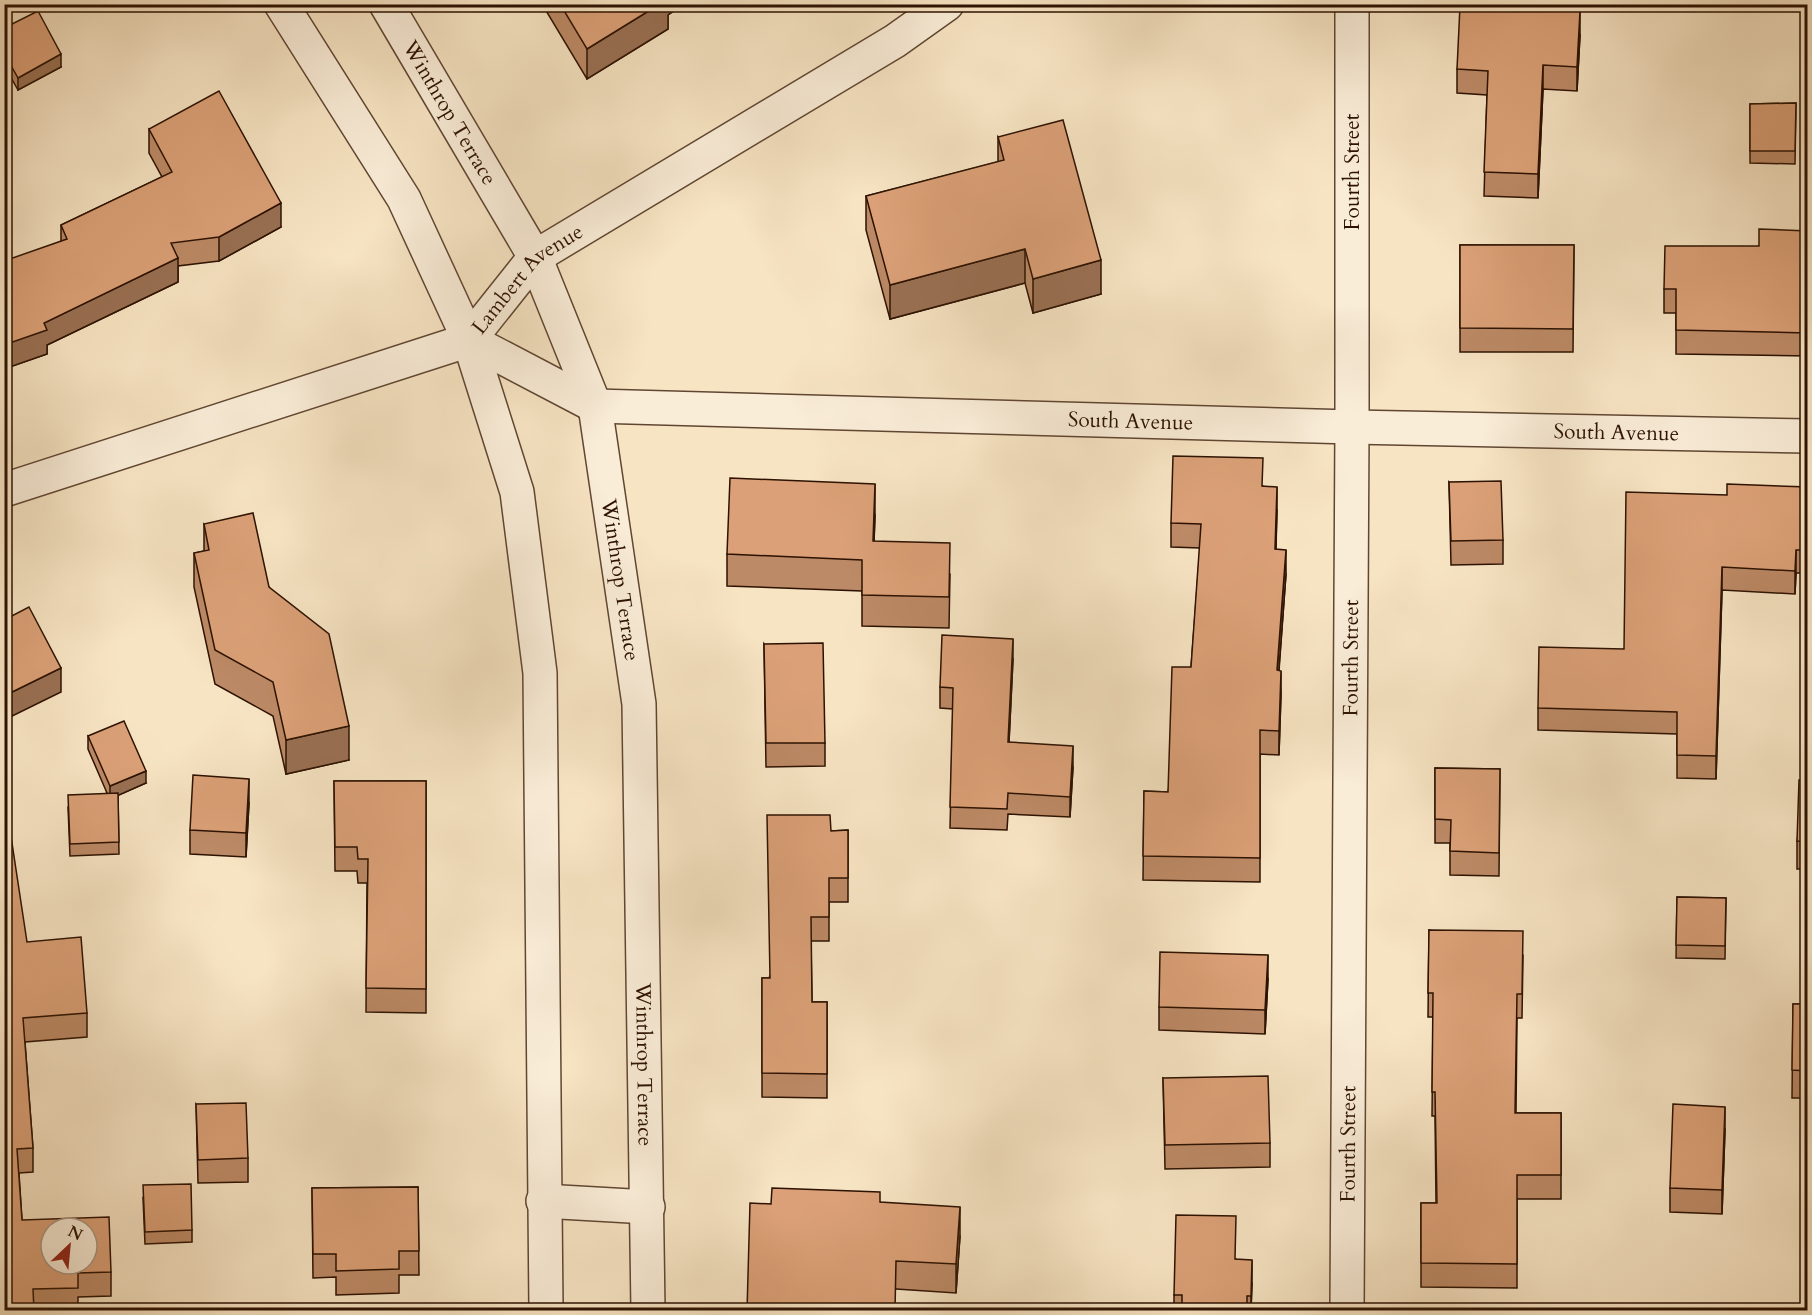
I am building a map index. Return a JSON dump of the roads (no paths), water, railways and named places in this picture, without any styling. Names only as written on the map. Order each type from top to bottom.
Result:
[{"type":"street","points":[[281,4],[404,199],[469,340],[517,492],[540,673],[543,1201],[546,1311]]},
{"type":"street","name":"Winthrop Terrace","points":[[387,4],[535,257],[595,406],[639,705],[648,1311]]},
{"type":"street","name":"Lambert Avenue","points":[[4,490],[469,340],[535,257],[895,41],[947,4]]},
{"type":"street","name":"Fourth Street","points":[[1347,1311],[1352,4]]},
{"type":"street","name":"South Avenue","points":[[469,340],[595,406],[1352,427],[1808,436]]},
{"type":"street","points":[[543,1201],[648,1207]]}]
